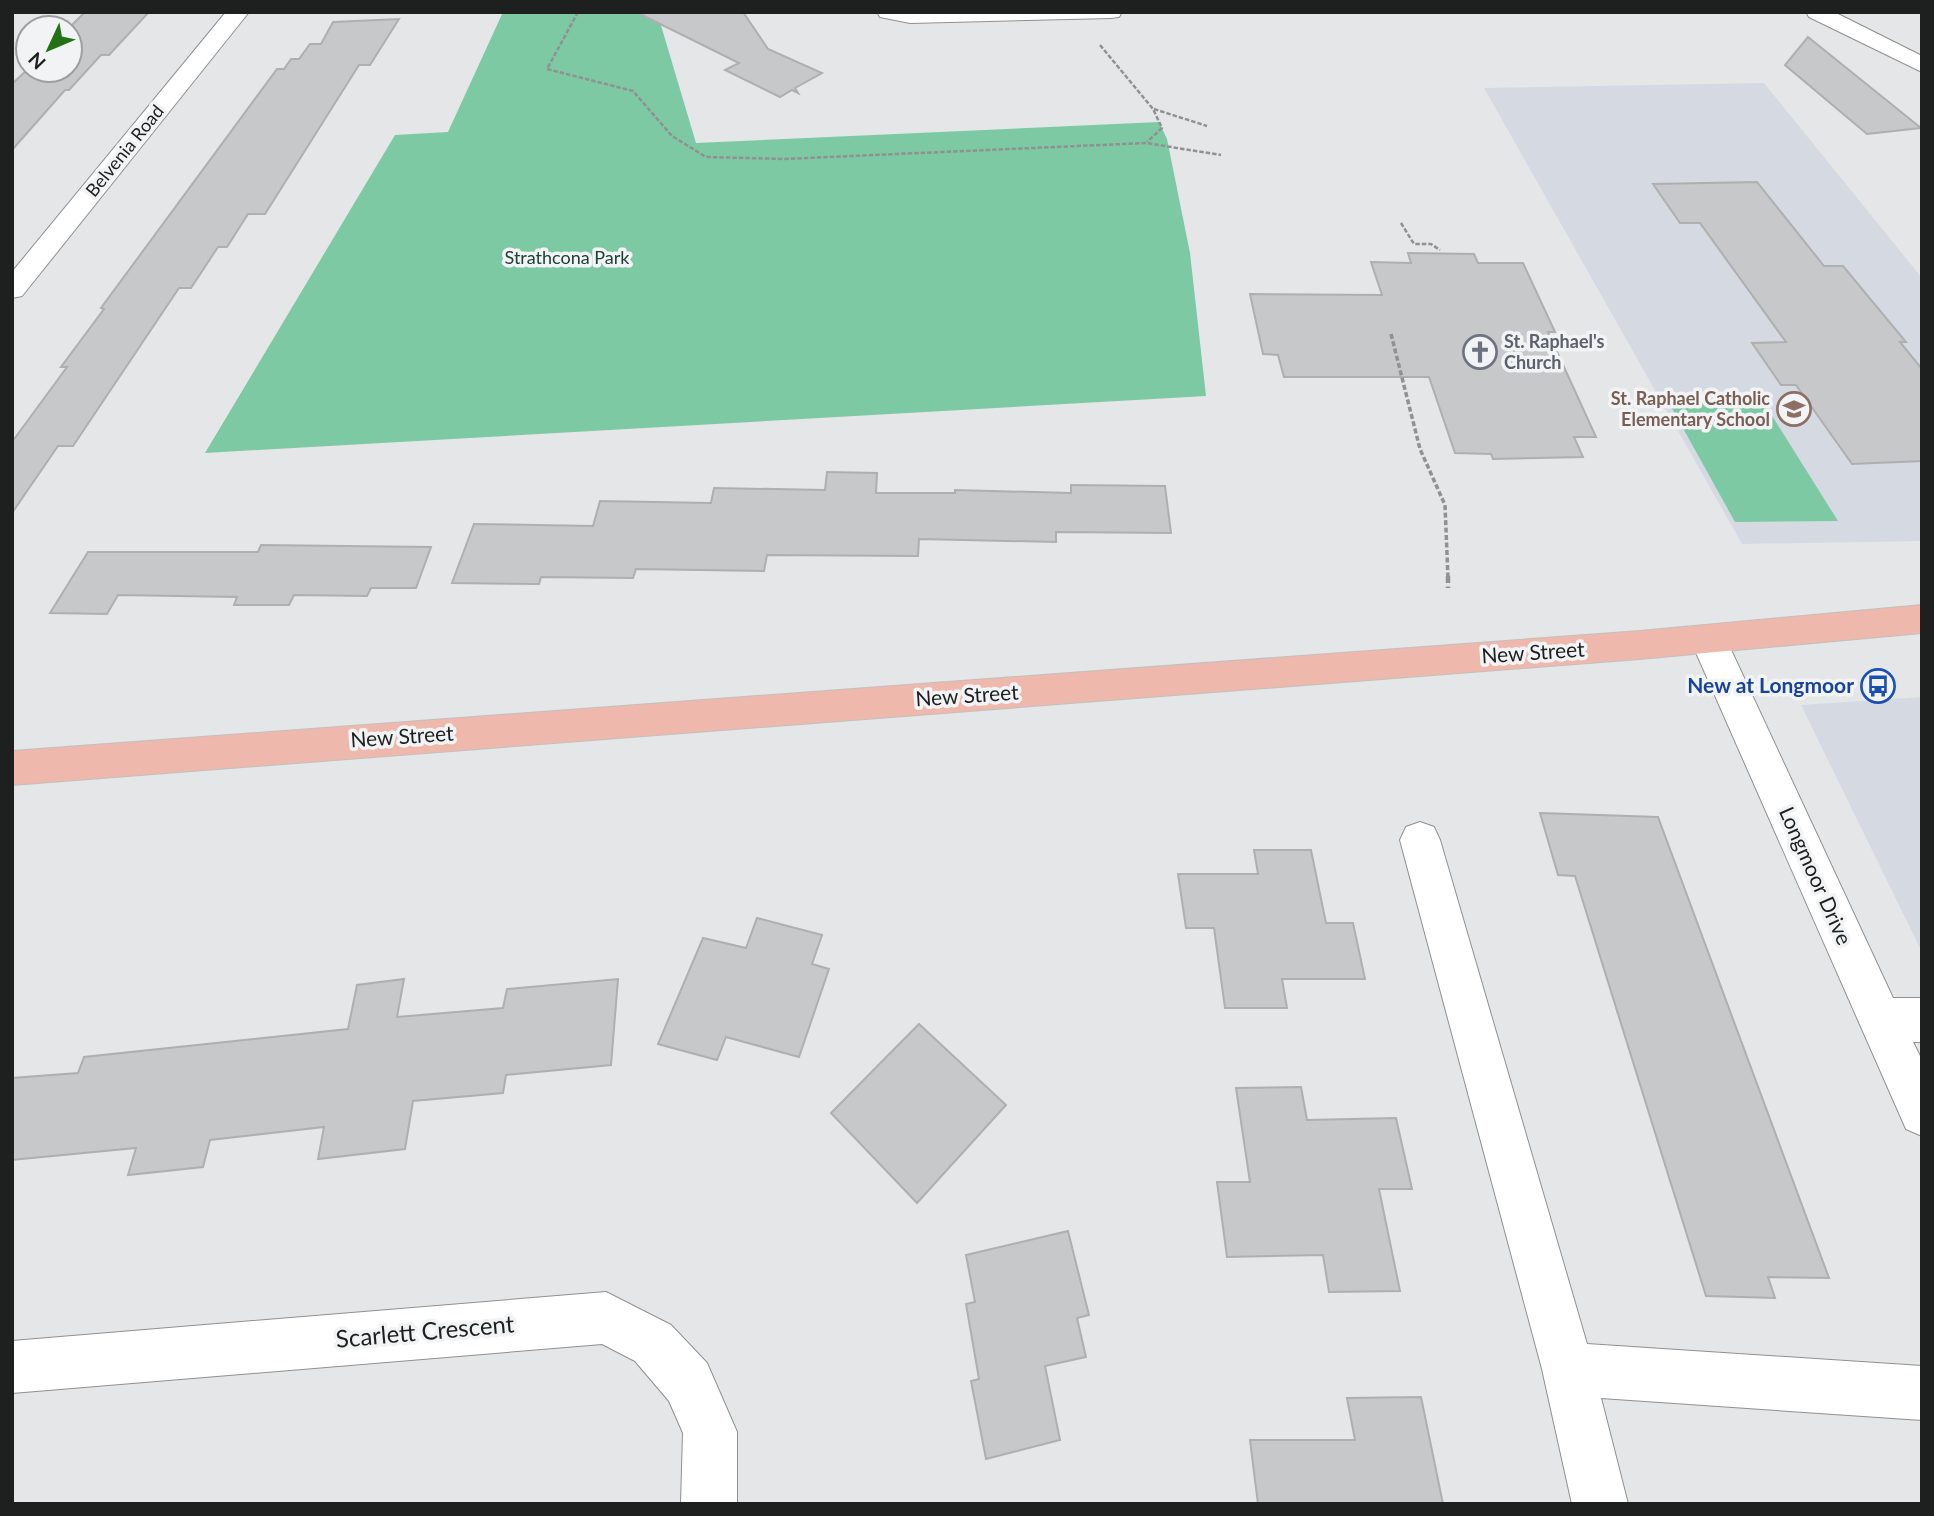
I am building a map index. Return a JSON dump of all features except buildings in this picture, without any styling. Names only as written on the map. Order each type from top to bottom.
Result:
[{"type":"main road","name":"New Street","points":[[12,768],[1708,639],[1922,620]]},
{"type":"street","name":"Belvenia Road","points":[[12,290],[238,12]]},
{"type":"street","points":[[888,12],[910,17],[1111,12]]},
{"type":"street","points":[[1817,12],[1922,65]]},
{"type":"street","name":"Longmoor Drive","points":[[1708,639],[1901,1020],[1922,1113]]},
{"type":"street","points":[[1420,840],[1568,1369],[1600,1504]]},
{"type":"street","name":"Scarlett Crescent","points":[[12,1367],[606,1318],[653,1343],[688,1382],[710,1432],[709,1504]]},
{"type":"street","points":[[1568,1369],[1922,1393]]},
{"type":"path","points":[[578,12],[547,69],[633,91],[673,136],[706,157],[784,159],[1146,143],[1221,155]]},
{"type":"path","points":[[1076,13],[1153,108],[1162,128],[1146,143]]},
{"type":"path","points":[[1153,108],[1207,126]]},
{"type":"path","points":[[1401,223],[1414,244],[1431,244],[1440,250]]},
{"type":"path","points":[[1391,334],[1420,449],[1446,505],[1448,588]]},
{"type":"shaded area","name":"St. Raphael Catholic Elementary School","points":[[1764,83],[1922,278],[1922,541],[1742,544],[1484,88]]},
{"type":"shaded area","points":[[1922,697],[1922,952],[1801,705]]},
{"type":"green space","name":"Strathcona Park","points":[[503,12],[657,12],[696,143],[1159,122],[1167,139],[1190,253],[1206,396],[205,453],[395,135],[448,132]]},
{"type":"green space","points":[[1669,403],[1764,403],[1838,521],[1735,522]]},
{"type":"place","name":"St. Raphael's Church","points":[[1480,352]]},
{"type":"place","name":"St. Raphael Catholic Elementary School","points":[[1794,409]]},
{"type":"place","name":"New at Longmoor","points":[[1878,686]]}]
